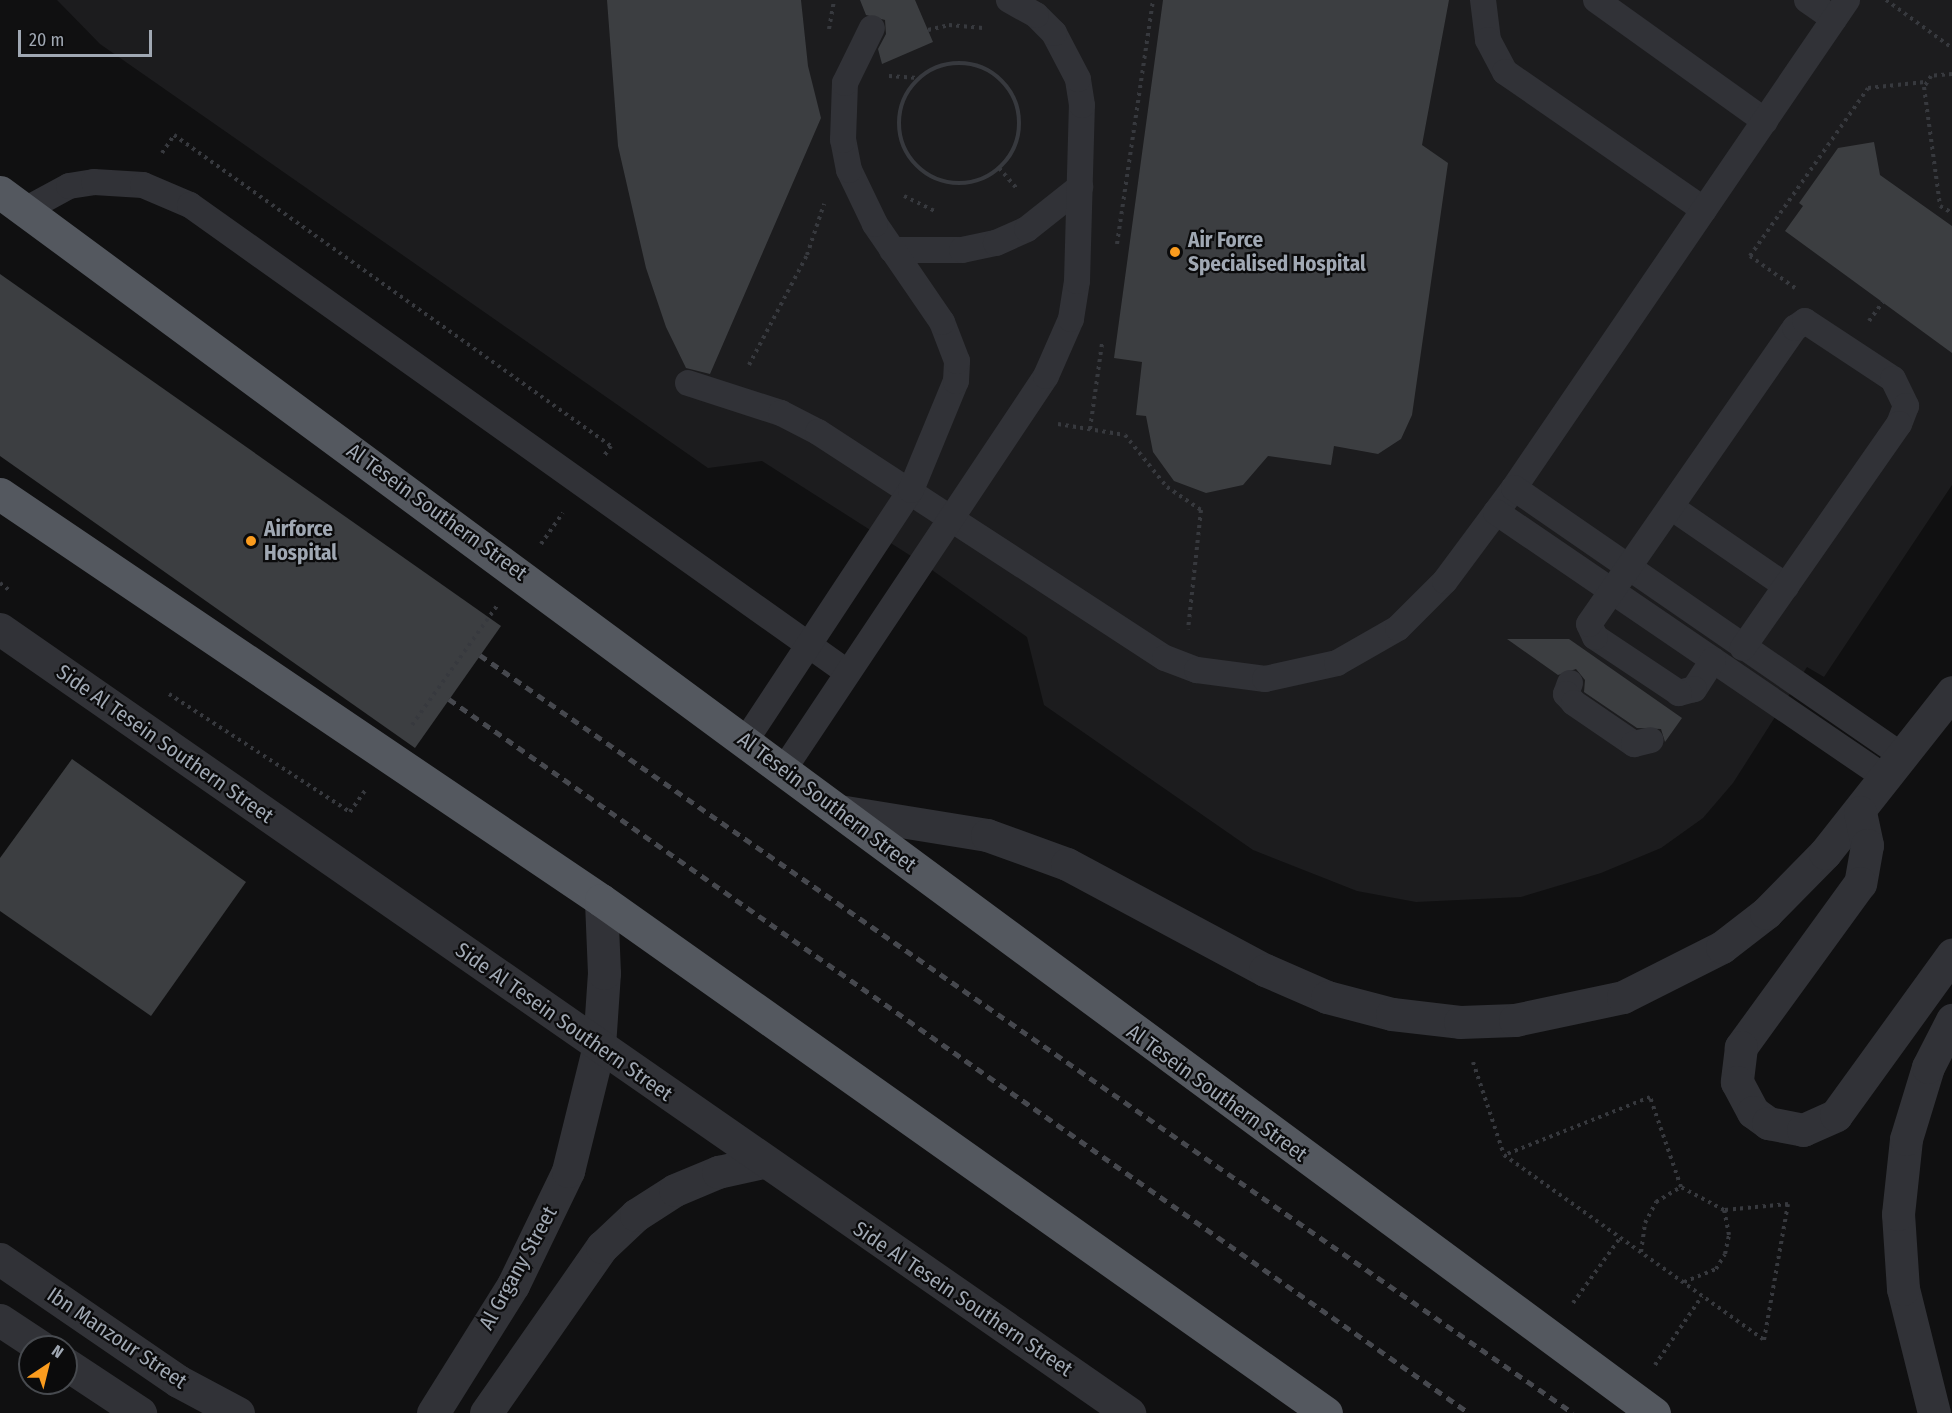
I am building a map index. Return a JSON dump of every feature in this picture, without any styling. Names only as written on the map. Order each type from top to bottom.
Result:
[{"type":"highway","name":"Al Tesein Southern Street","points":[[13,201],[746,740],[1643,1406]]},
{"type":"highway","points":[[0,494],[601,900],[1326,1413]]},
{"type":"street","name":"Side Al Tesein Southern Street","points":[[0,629],[763,1162],[1128,1412]]},
{"type":"street","points":[[839,811],[908,819],[987,836],[1067,864],[1265,970],[1327,998],[1392,1014],[1460,1022],[1515,1020],[1570,1012],[1674,975],[1766,913],[1860,812],[1952,692]]},
{"type":"street","points":[[1860,812],[1867,845],[1860,883],[1741,1047],[1737,1082],[1753,1112],[1768,1123],[1803,1130],[1836,1115],[1952,955]]},
{"type":"street","name":"Al Grgany Street","points":[[433,1413],[544,1230],[571,1161],[598,1046],[604,973],[601,900]]},
{"type":"street","points":[[1934,1413],[1903,1289],[1898,1214],[1906,1139],[1928,1067],[1952,1020]]},
{"type":"street","points":[[486,1413],[602,1247],[636,1215],[686,1185],[763,1162]]},
{"type":"street","name":"Ibn Manzour Street","points":[[0,1259],[178,1381],[238,1413]]},
{"type":"street","points":[[0,1320],[23,1335]]},
{"type":"street","points":[[78,1372],[140,1413]]},
{"type":"lane","points":[[784,769],[954,517],[1015,417],[1046,376],[1071,319],[1080,187],[1082,105],[1078,79],[1054,33],[1036,15],[1010,0]]},
{"type":"lane","points":[[1484,0],[1488,40],[1505,72],[1704,210]]},
{"type":"lane","points":[[1596,0],[1764,121]]},
{"type":"lane","points":[[688,383],[732,396],[799,422],[954,517],[1165,658],[1231,677],[1265,679],[1337,663],[1398,628],[1423,606],[1514,488],[1841,10],[1807,0]]},
{"type":"lane","points":[[746,740],[911,490],[951,398],[957,361],[942,322],[892,250],[860,197],[843,140],[845,83],[872,28]]},
{"type":"lane","points":[[13,201],[69,186],[118,181],[143,185],[190,205],[848,673]]},
{"type":"lane","points":[[892,250],[962,250],[996,243],[1027,230],[1080,187]]},
{"type":"lane","points":[[1713,660],[1694,689],[1678,702],[1596,647],[1589,624],[1795,328],[1811,323],[1893,379],[1906,406],[1899,424],[1743,648]]},
{"type":"lane","points":[[1514,488],[1743,648],[1896,768]]},
{"type":"lane","points":[[1671,507],[1786,586]]},
{"type":"lane","points":[[1496,512],[1713,660],[1896,768]]},
{"type":"lane","points":[[1570,683],[1566,694],[1574,703],[1634,744],[1652,740]]},
{"type":"path","points":[[827,40],[834,0]]},
{"type":"path","points":[[1115,255],[1153,0]]},
{"type":"path","points":[[1886,0],[1952,48]]},
{"type":"path","points":[[928,30],[971,25],[993,30]]},
{"type":"path","points":[[876,75],[919,78],[953,63],[971,64],[1004,82],[1019,116],[1012,153],[999,168],[965,183],[929,174],[914,162],[904,147],[900,110],[919,78]]},
{"type":"path","points":[[1805,295],[1750,256],[1868,88],[1925,82],[1931,76],[1952,74]]},
{"type":"path","points":[[1925,82],[1940,206],[1944,212],[1952,213]]},
{"type":"path","points":[[143,185],[174,135],[611,446],[598,465]]},
{"type":"path","points":[[1012,199],[1028,185]]},
{"type":"path","points":[[900,193],[945,214]]},
{"type":"path","points":[[732,396],[807,255],[825,200]]},
{"type":"path","points":[[1090,429],[1103,336]]},
{"type":"path","points":[[1015,417],[1125,435],[1167,487],[1201,510],[1185,665]]},
{"type":"path","points":[[536,552],[570,504]]},
{"type":"path","points":[[0,583],[20,596]]},
{"type":"path","points":[[405,735],[501,600]]},
{"type":"path","points":[[160,688],[350,812],[370,783]]},
{"type":"path","points":[[1460,1022],[1504,1155],[1764,1340],[1788,1204],[1724,1210],[1681,1187],[1650,1097],[1504,1155]]},
{"type":"path","points":[[1641,1252],[1645,1222],[1656,1202],[1681,1187]]},
{"type":"path","points":[[1683,1283],[1716,1269],[1725,1254],[1729,1235],[1724,1210]]},
{"type":"path","points":[[1548,1337],[1620,1238]]},
{"type":"path","points":[[1643,1406],[1702,1296]]},
{"type":"shaded area","name":"Air Force Specialised Hospital","points":[[57,0],[1952,0],[1952,485],[1824,677],[1807,667],[1733,783],[1703,818],[1661,848],[1601,873],[1521,897],[1416,902],[1357,891],[1253,850],[1044,705],[1027,637],[922,563],[762,461],[708,468],[100,44]]},
{"type":"building","points":[[607,0],[801,0],[808,66],[821,118],[710,374],[686,368],[666,327],[646,268],[618,146]]},
{"type":"building","points":[[860,0],[915,0],[933,42],[882,64],[878,49],[886,34],[885,20],[866,15]]},
{"type":"building","points":[[1163,0],[1449,0],[1422,145],[1448,163],[1412,415],[1401,439],[1378,454],[1334,446],[1331,465],[1268,456],[1243,485],[1206,493],[1174,481],[1153,452],[1146,416],[1136,415],[1142,362],[1114,358]]},
{"type":"building","points":[[1874,142],[1880,175],[1952,226],[1952,353],[1785,231],[1803,206],[1799,203],[1838,148]]},
{"type":"building","name":"Airforce Hospital","points":[[0,274],[501,626],[415,748],[0,456]]},
{"type":"building","points":[[1507,639],[1569,639],[1682,718],[1665,742],[1661,729],[1637,728],[1584,692],[1585,680],[1576,669],[1558,675]]},
{"type":"building","points":[[72,759],[246,882],[151,1016],[0,911],[0,858]]},
{"type":"railway","points":[[480,655],[1573,1413]]},
{"type":"railway","points":[[449,699],[1469,1413]]},
{"type":"place","name":"Air Force Specialised Hospital","points":[[1175,252]]},
{"type":"place","name":"Airforce Hospital","points":[[251,541]]}]
